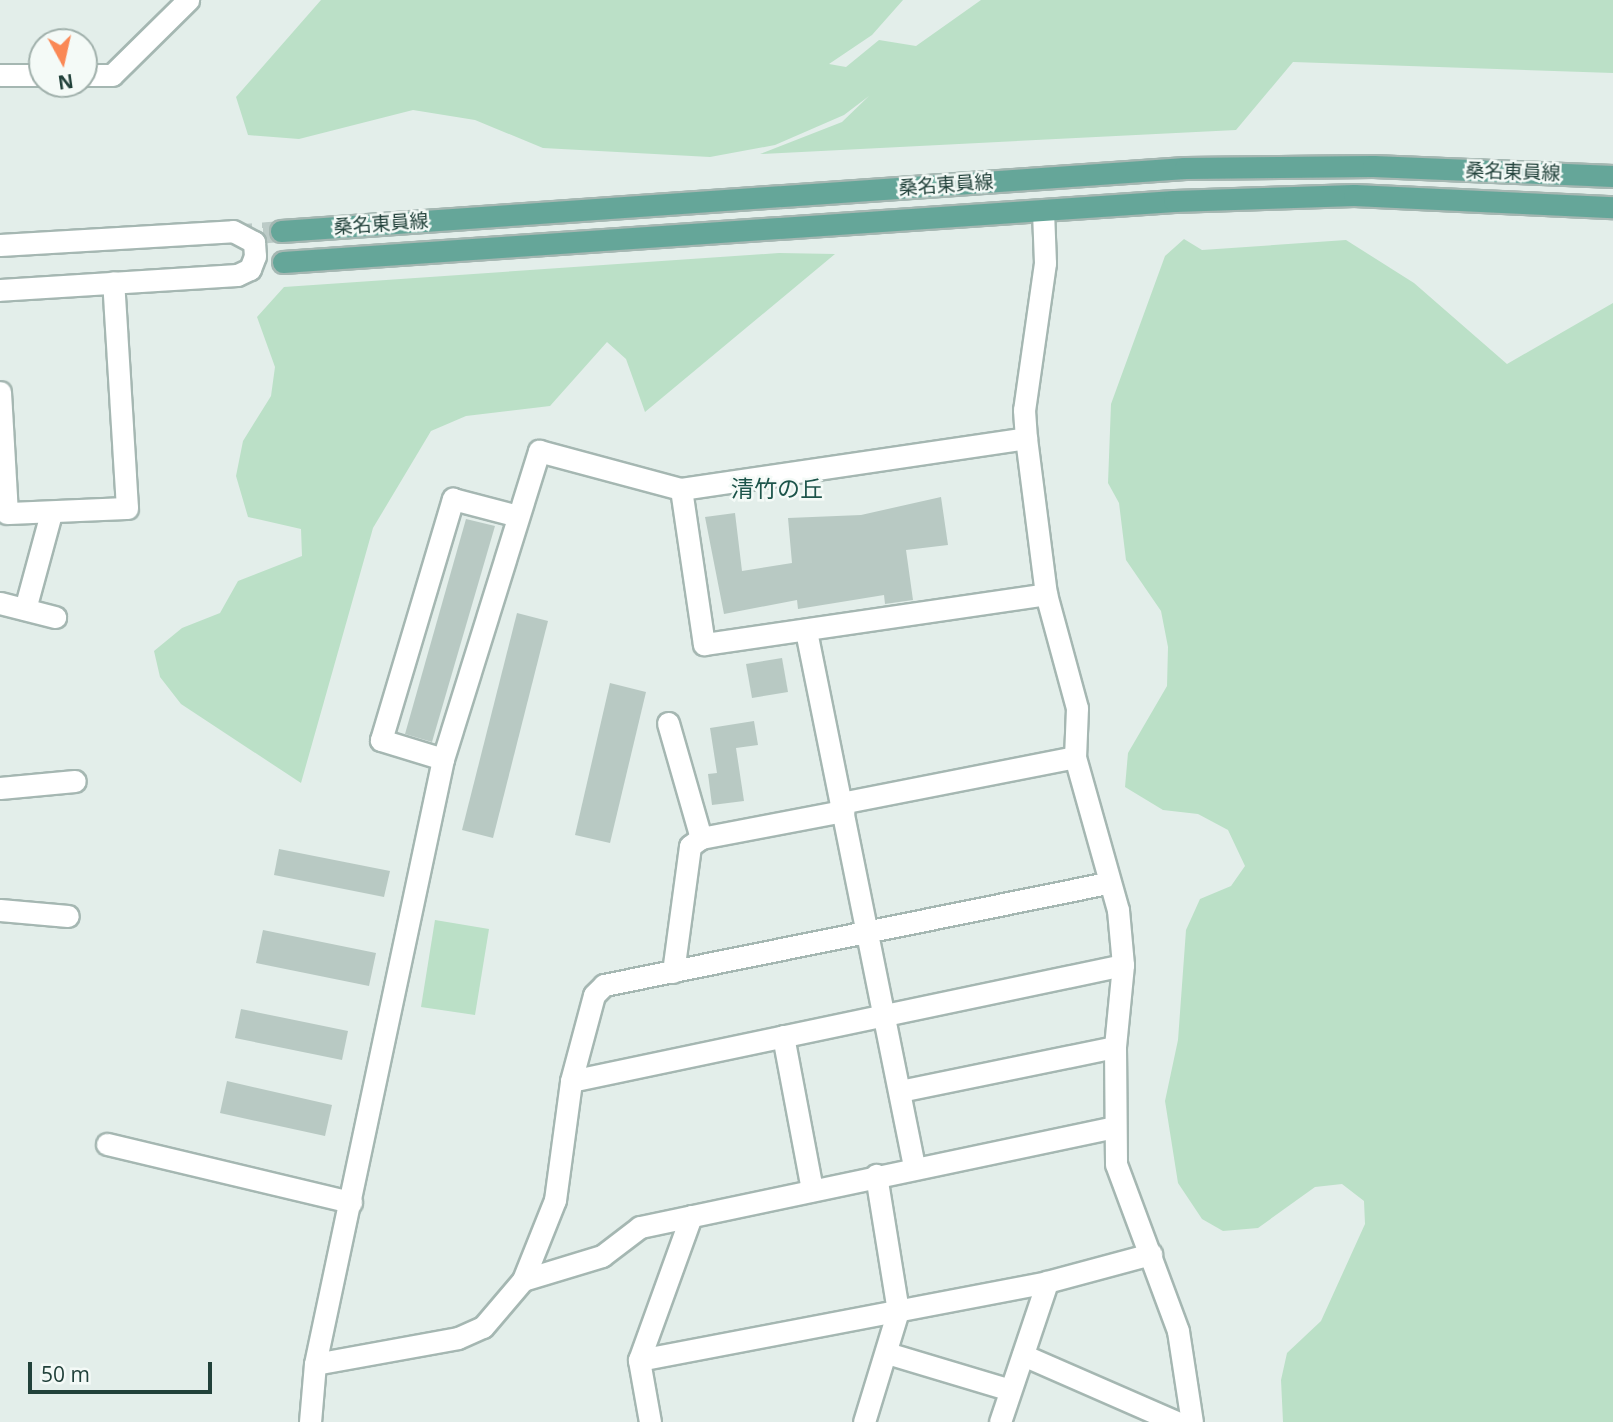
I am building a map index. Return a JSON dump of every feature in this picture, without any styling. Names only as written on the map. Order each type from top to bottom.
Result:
[{"type":"main road","name":"桑名東員線","points":[[281,231],[1185,168],[1373,166],[1613,176]]},
{"type":"main road","name":"桑名東員線","points":[[284,262],[1043,211],[1354,195],[1613,206]]},
{"type":"street","points":[[98,75],[112,75],[188,0]]},
{"type":"street","points":[[0,75],[28,75]]},
{"type":"street","points":[[1043,211],[1045,263],[1024,411],[1026,438],[1046,594],[1077,708],[1075,757],[1107,883],[1118,910],[1123,965],[1115,1047],[1113,1127],[1116,1164],[1178,1331],[1192,1422]]},
{"type":"street","points":[[0,245],[233,231],[254,242],[250,270],[237,275],[0,290]]},
{"type":"street","points":[[0,392],[7,513],[127,508],[113,282]]},
{"type":"street","points":[[310,1422],[315,1364],[443,759],[514,515],[539,451],[681,489],[1026,438]]},
{"type":"street","points":[[681,489],[704,644],[1046,594]]},
{"type":"street","points":[[443,759],[381,740],[453,499],[514,515]]},
{"type":"street","points":[[24,609],[51,513]]},
{"type":"street","points":[[0,603],[55,617]]},
{"type":"street","points":[[806,631],[871,931],[884,1015],[914,1166]]},
{"type":"street","points":[[668,723],[701,838]]},
{"type":"street","points":[[673,972],[685,861],[701,838],[1075,757]]},
{"type":"street","points":[[0,788],[75,781]]},
{"type":"street","points":[[315,1364],[458,1338],[483,1327],[523,1280],[555,1200],[571,1081],[594,995],[604,985],[1107,883]]},
{"type":"street","points":[[0,910],[68,916]]},
{"type":"street","points":[[571,1081],[1123,965]]},
{"type":"street","points":[[783,1036],[812,1190]]},
{"type":"street","points":[[900,1091],[1115,1047]]},
{"type":"street","points":[[523,1280],[602,1256],[640,1227],[914,1166],[1113,1127]]},
{"type":"street","points":[[107,1144],[351,1202]]},
{"type":"street","points":[[864,1422],[898,1311],[876,1175]]},
{"type":"street","points":[[650,1422],[639,1360],[691,1216]]},
{"type":"street","points":[[639,1360],[1047,1282],[1151,1254]]},
{"type":"street","points":[[1000,1422],[1047,1282]]},
{"type":"street","points":[[887,1353],[1010,1390]]},
{"type":"street","points":[[1023,1355],[1176,1422]]},
{"type":"green space","points":[[321,0],[903,0],[872,35],[829,64],[846,67],[879,40],[916,46],[981,0],[1613,0],[1613,73],[1293,62],[1236,130],[760,154],[842,122],[869,96],[844,115],[775,145],[710,157],[543,148],[475,120],[413,110],[299,139],[248,135],[236,97]]},
{"type":"green space","points":[[1184,239],[1202,250],[1346,240],[1414,283],[1507,364],[1613,303],[1613,1422],[1283,1422],[1281,1380],[1287,1353],[1321,1321],[1365,1224],[1364,1201],[1342,1184],[1315,1187],[1258,1228],[1223,1231],[1202,1219],[1178,1183],[1165,1101],[1178,1040],[1186,930],[1200,899],[1231,886],[1245,866],[1228,830],[1198,814],[1163,810],[1125,787],[1128,753],[1167,686],[1168,647],[1161,611],[1126,560],[1119,503],[1108,483],[1111,404],[1165,256]]},
{"type":"green space","points":[[779,253],[835,254],[645,412],[626,359],[607,342],[550,406],[466,416],[431,431],[373,528],[301,783],[181,704],[160,677],[154,651],[182,628],[220,613],[238,581],[302,556],[301,529],[248,517],[236,476],[243,441],[271,396],[275,367],[257,317],[284,287]]},
{"type":"green space","points":[[435,920],[489,929],[475,1015],[421,1007]]},
{"type":"building","points":[[941,497],[948,545],[906,550],[913,600],[885,604],[884,595],[798,609],[797,600],[724,614],[705,517],[735,513],[742,571],[792,563],[788,518],[861,515]]},
{"type":"building","points":[[466,519],[495,526],[432,742],[405,734]]},
{"type":"building","points":[[517,613],[548,621],[493,838],[462,830]]},
{"type":"building","points":[[782,658],[788,692],[752,698],[746,664]]},
{"type":"building","points":[[610,683],[646,692],[610,843],[575,835]]},
{"type":"building","points":[[754,721],[758,745],[736,748],[744,801],[712,805],[708,774],[717,773],[710,728]]},
{"type":"building","points":[[279,849],[390,871],[384,897],[274,875]]},
{"type":"building","points":[[263,930],[376,953],[369,986],[256,963]]},
{"type":"building","points":[[241,1009],[348,1031],[342,1060],[235,1038]]},
{"type":"building","points":[[227,1081],[332,1105],[325,1136],[220,1113]]},
{"type":"tunnel","points":[[232,235],[281,231]]},
{"type":"district","name":"清竹の丘","points":[[777,488]]}]
